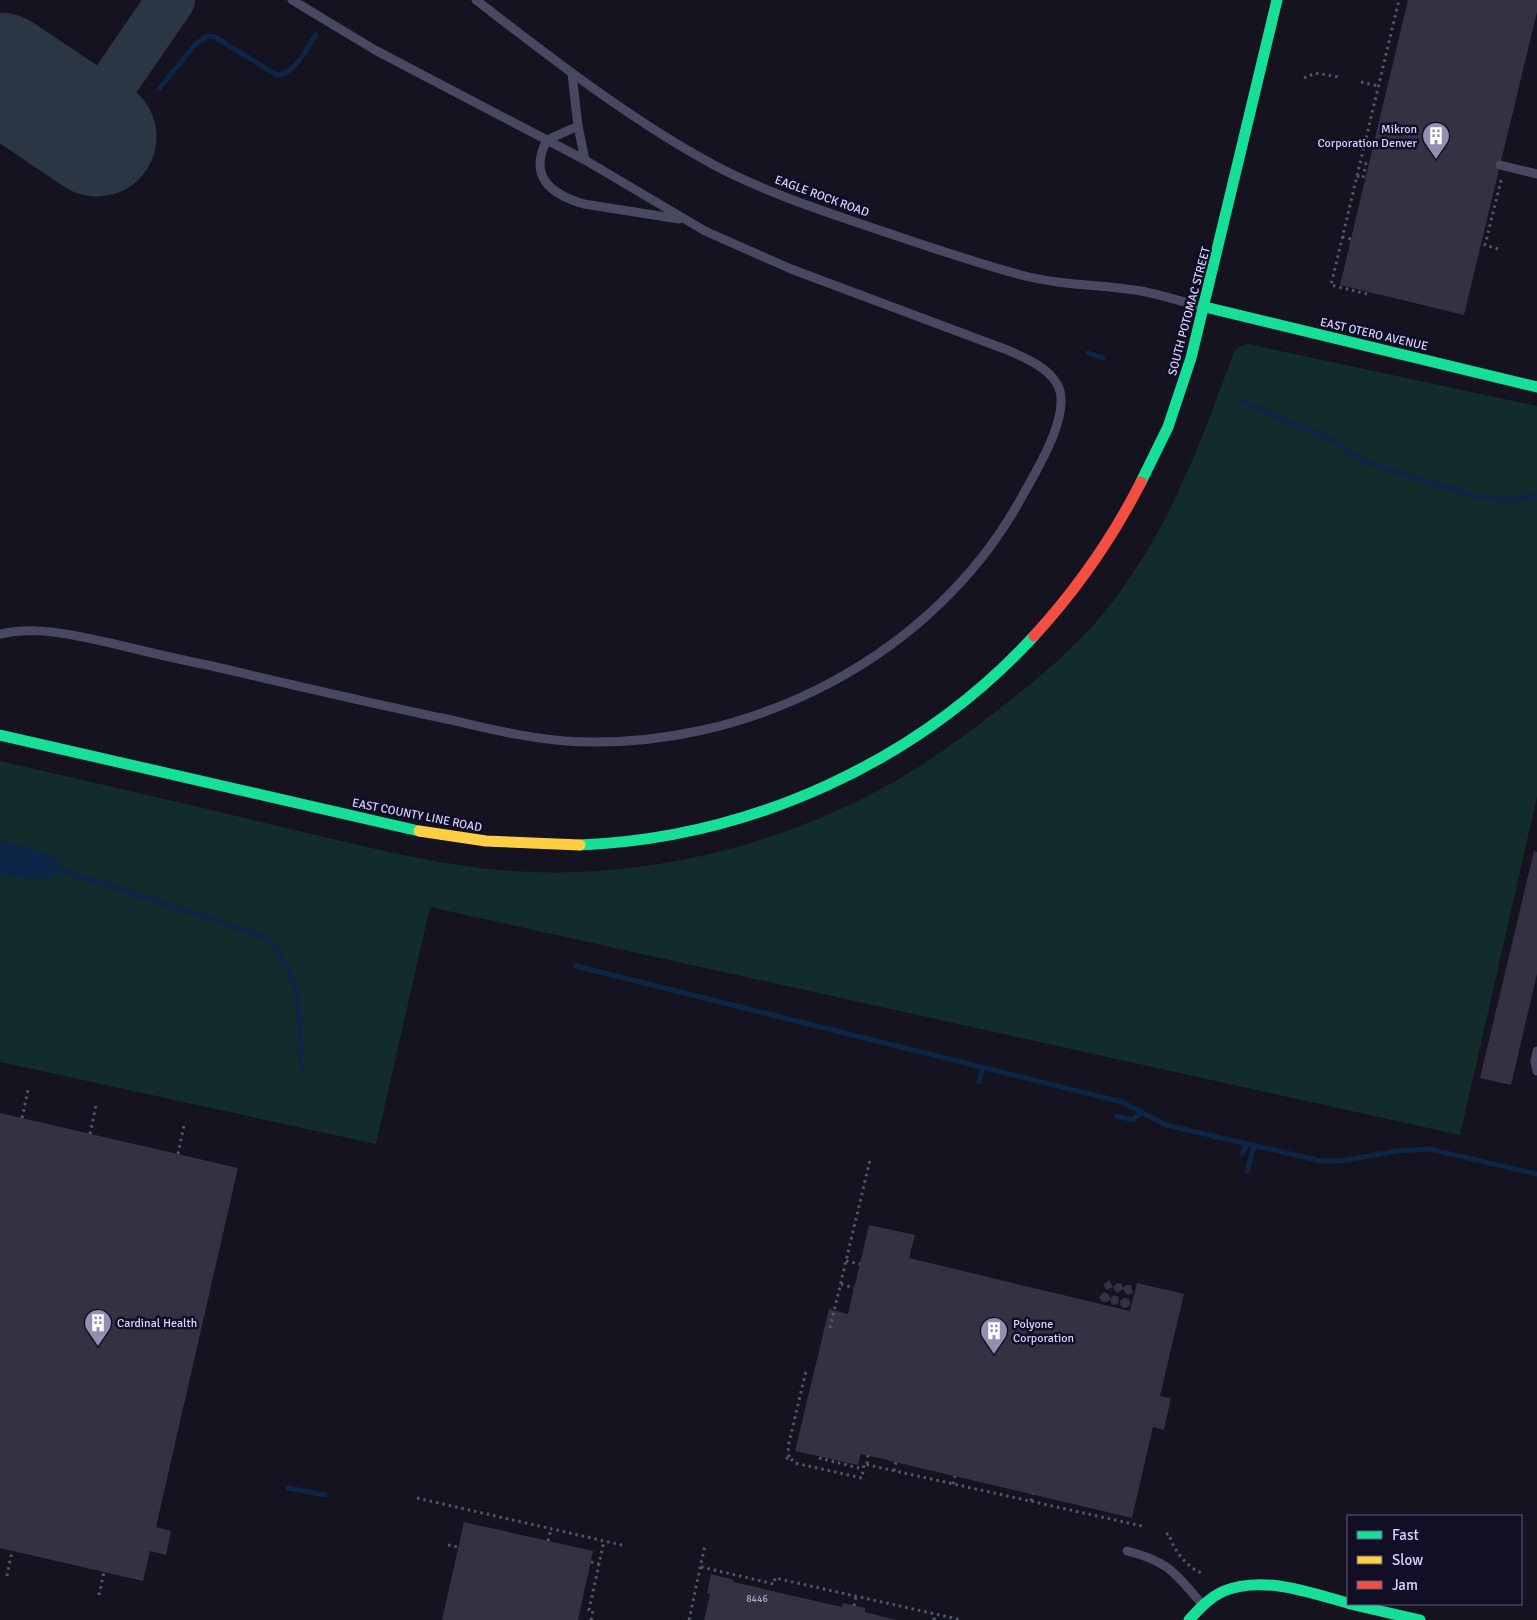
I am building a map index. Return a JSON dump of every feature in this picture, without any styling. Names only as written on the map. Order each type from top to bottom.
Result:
[{"type":"main road","name":"SOUTH POTOMAC STREET","points":[[884,758],[951,714],[1000,672],[1052,620],[1095,564],[1132,504],[1159,448],[1193,356],[1278,0]]},
{"type":"main road","name":"EAST OTERO AVENUE","points":[[1205,307],[1537,387]]},
{"type":"main road","name":"EAST COUNTY LINE ROAD","points":[[0,735],[440,836],[542,846],[625,842],[718,825],[806,796],[884,758]]},
{"type":"main road","points":[[1189,1620],[1202,1604],[1216,1594],[1233,1587],[1253,1584],[1281,1588],[1347,1604]]},
{"type":"main road","points":[[1353,1605],[1420,1620]]},
{"type":"lane","points":[[0,634],[27,630],[74,636],[506,732],[564,741],[624,741],[664,737],[718,727],[754,716],[800,698],[847,674],[902,636],[954,588],[986,552],[1018,505],[1055,430],[1061,414],[1061,392],[1056,382],[1045,370],[1010,351],[755,255],[684,220],[547,140],[435,83],[341,31],[292,0]]},
{"type":"lane","name":"EAGLE ROCK ROAD","points":[[476,0],[572,74],[661,135],[713,164],[757,185],[836,216],[962,258],[1022,275],[1053,282],[1141,292],[1205,307]]},
{"type":"lane","points":[[572,74],[584,160]]},
{"type":"lane","points":[[578,126],[547,140],[538,161],[540,173],[555,191],[570,200],[622,211],[684,220]]},
{"type":"lane","points":[[1502,165],[1537,174]]},
{"type":"lane","points":[[1537,1051],[1535,1061],[1537,1071]]},
{"type":"lane","points":[[1127,1551],[1158,1561],[1175,1575],[1202,1604]]},
{"type":"path","points":[[1367,294],[1330,285],[1399,0]]},
{"type":"path","points":[[1304,78],[1315,73],[1339,78]]},
{"type":"path","points":[[1361,82],[1378,86]]},
{"type":"path","points":[[1357,176],[1363,178],[1366,162],[1369,163]]},
{"type":"path","points":[[1498,249],[1485,245],[1502,165]]},
{"type":"path","points":[[1342,237],[1351,239]]},
{"type":"path","points":[[22,1118],[28,1090]]},
{"type":"path","points":[[90,1134],[96,1105]]},
{"type":"path","points":[[178,1154],[184,1125]]},
{"type":"path","points":[[830,1328],[870,1160]]},
{"type":"path","points":[[846,1261],[860,1264]]},
{"type":"path","points":[[841,1284],[854,1288]]},
{"type":"path","points":[[806,1371],[787,1458],[795,1463],[862,1478],[864,1464],[867,1464],[868,1455]]},
{"type":"path","points":[[816,1468],[819,1457],[863,1469]]},
{"type":"path","points":[[894,1471],[896,1462]]},
{"type":"path","points":[[867,1464],[1142,1526]]},
{"type":"path","points":[[953,1484],[955,1476]]},
{"type":"path","points":[[1031,1501],[1032,1494]]},
{"type":"path","points":[[417,1498],[626,1546]]},
{"type":"path","points":[[548,1541],[551,1529]]},
{"type":"path","points":[[1166,1534],[1169,1534],[1172,1545],[1178,1554],[1204,1574]]},
{"type":"path","points":[[591,1620],[593,1611],[589,1610],[604,1541]]},
{"type":"path","points":[[448,1545],[458,1547]]},
{"type":"path","points":[[689,1620],[705,1545]]},
{"type":"path","points":[[7,1576],[12,1551]]},
{"type":"path","points":[[591,1562],[599,1564]]},
{"type":"path","points":[[701,1567],[774,1584],[775,1578],[962,1620]]},
{"type":"path","points":[[99,1595],[104,1572]]},
{"type":"path","points":[[726,1578],[728,1573]]},
{"type":"path","points":[[854,1606],[856,1596]]},
{"type":"path","points":[[934,1620],[935,1614]]},
{"type":"green space","points":[[1248,344],[1537,406],[1537,797],[1460,1135],[430,907],[376,1144],[0,1062],[0,761],[427,860],[510,871],[611,870],[661,864],[711,854],[759,840],[807,823],[853,803],[897,780],[948,748],[1043,673],[1088,631],[1114,600],[1134,571],[1169,512],[1210,417],[1234,352],[1240,346]]},
{"type":"water","points":[[0,841],[52,855],[61,865],[51,879],[0,876]]},
{"type":"building","name":"Mikron Corporation Denver","points":[[1408,0],[1537,0],[1537,12],[1464,315],[1340,285]]},
{"type":"building","points":[[1534,851],[1537,852],[1537,974],[1511,1085],[1480,1078]]},
{"type":"building","name":"Cardinal Health","points":[[0,1113],[238,1168],[156,1527],[171,1531],[166,1555],[150,1551],[143,1581],[0,1548]]},
{"type":"building","name":"Polyone Corporation","points":[[869,1225],[915,1235],[909,1258],[1130,1311],[1137,1283],[1184,1294],[1160,1396],[1171,1398],[1164,1430],[1153,1427],[1132,1518],[861,1454],[858,1465],[795,1451],[829,1309],[848,1314]]},
{"type":"building","points":[[1109,1280],[1113,1287],[1107,1290],[1103,1285]]},
{"type":"building","points":[[1117,1283],[1122,1284],[1123,1288],[1126,1285],[1131,1285],[1133,1293],[1127,1295],[1123,1289],[1117,1293],[1113,1287]]},
{"type":"building","points":[[1104,1292],[1110,1298],[1114,1295],[1119,1297],[1118,1304],[1112,1305],[1110,1300],[1102,1302],[1099,1297]]},
{"type":"building","points":[[1123,1298],[1127,1298],[1130,1303],[1129,1307],[1123,1308],[1120,1305],[1120,1301]]},
{"type":"building","points":[[464,1522],[593,1551],[578,1620],[442,1620]]},
{"type":"building","points":[[711,1574],[734,1580],[733,1582],[842,1607],[843,1603],[865,1608],[865,1612],[896,1620],[704,1620],[710,1594],[707,1593]]},
{"type":"waterway","points":[[159,89],[195,45],[207,36],[215,37],[277,75],[284,74],[300,60],[316,35]]},
{"type":"waterway","points":[[1088,353],[1103,358]]},
{"type":"waterway","points":[[1241,401],[1328,438],[1356,457],[1383,468],[1473,495],[1503,501],[1537,496]]},
{"type":"waterway","points":[[52,867],[260,935],[274,947],[285,962],[292,977],[299,1012],[302,1067]]},
{"type":"waterway","points":[[576,966],[1122,1102],[1166,1125],[1321,1161],[1341,1161],[1397,1151],[1429,1149],[1537,1174]]},
{"type":"waterway","points":[[979,1082],[983,1067]]},
{"type":"waterway","points":[[1117,1116],[1133,1120],[1142,1112]]},
{"type":"waterway","points":[[1242,1154],[1247,1144]]},
{"type":"waterway","points":[[1247,1172],[1254,1146]]},
{"type":"waterway","points":[[288,1488],[325,1495]]},
{"type":"taxiway","points":[[83,128],[171,0]]},
{"type":"runway","points":[[0,72],[97,137]]},
{"type":"traffic: fast","points":[[1141,482],[1168,427],[1191,358],[1277,0]]},
{"type":"traffic: fast","points":[[1205,307],[1537,387]]},
{"type":"traffic: fast","points":[[580,845],[644,839],[707,827],[768,809],[828,785],[884,756],[938,721],[988,681],[1034,636]]},
{"type":"traffic: fast","points":[[0,735],[419,831]]},
{"type":"traffic: fast","points":[[1189,1620],[1205,1604],[1224,1591],[1254,1585],[1286,1587],[1347,1603]]},
{"type":"traffic: fast","points":[[1354,1605],[1420,1620]]},
{"type":"traffic: slow","points":[[419,831],[486,841],[580,845]]},
{"type":"traffic: jam","points":[[1034,636],[1093,563],[1118,524],[1141,482]]},
{"type":"place","name":"Mikron Corporation Denver","points":[[1436,160]]},
{"type":"place","name":"Cardinal Health","points":[[98,1347]]},
{"type":"place","name":"Polyone Corporation","points":[[994,1355]]}]
